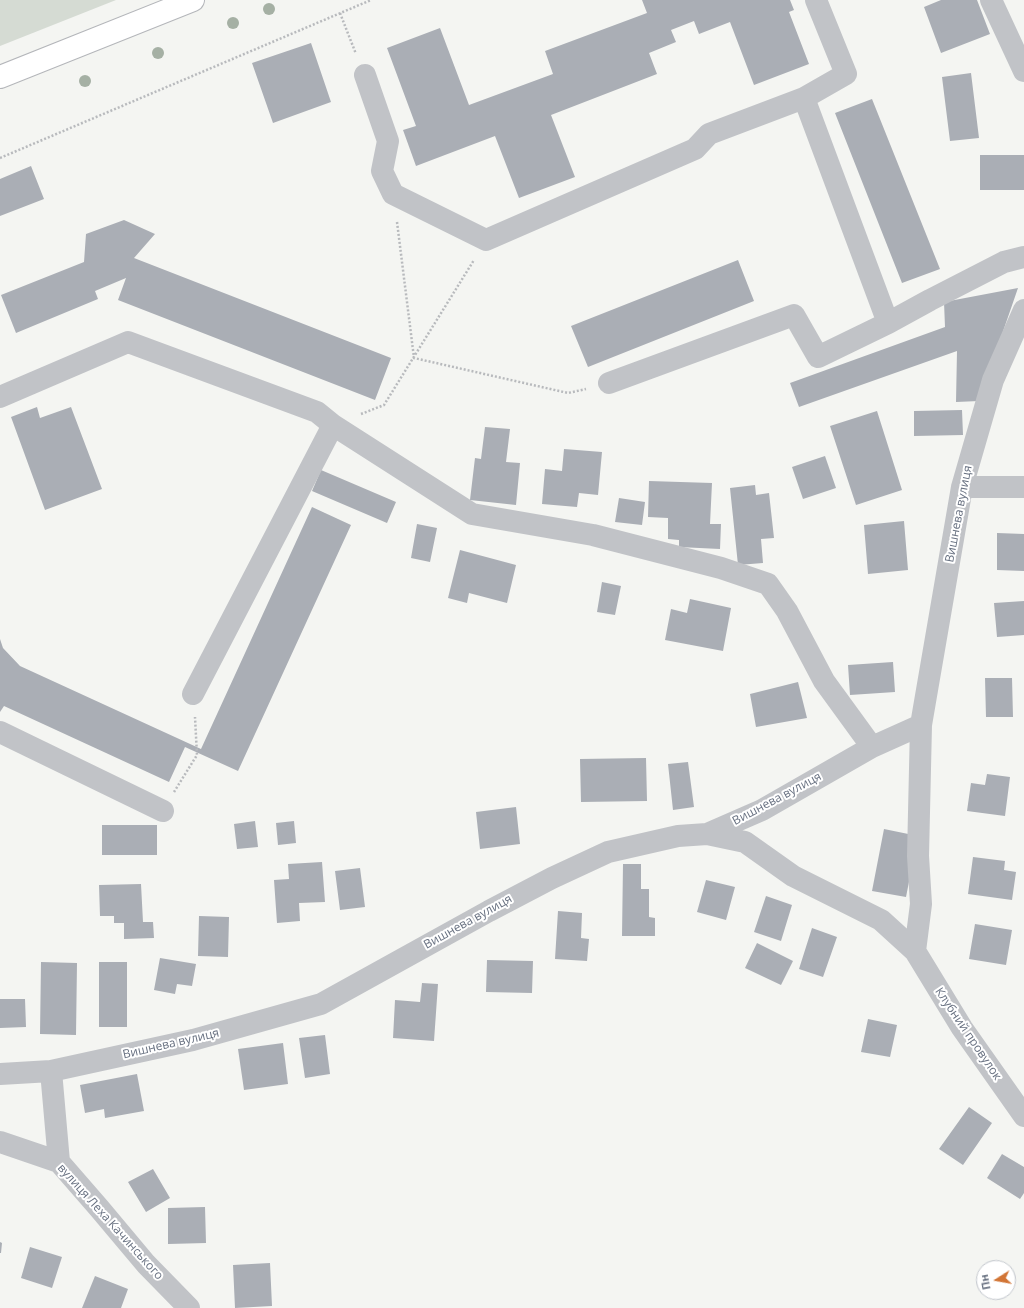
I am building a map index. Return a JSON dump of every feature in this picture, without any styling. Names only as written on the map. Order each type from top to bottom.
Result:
[{"type":"main road","points":[[0,77],[193,0]]},
{"type":"street","points":[[364,74],[388,140],[382,171],[393,194],[486,240],[695,149],[709,134],[804,98],[846,74],[816,0]]},
{"type":"street","points":[[991,0],[1024,71]]},
{"type":"street","points":[[804,98],[888,323]]},
{"type":"street","points":[[609,384],[794,316],[818,357],[888,323],[1004,262],[1024,257]]},
{"type":"street","name":"Вишнева вулиця","points":[[915,951],[921,904],[918,856],[921,725],[962,486],[993,380],[1024,310]]},
{"type":"street","points":[[0,397],[128,342],[317,412],[333,425],[472,514],[593,535],[721,568],[768,584],[787,611],[824,681],[872,747]]},
{"type":"street","points":[[193,694],[333,425]]},
{"type":"street","points":[[962,486],[1024,487]]},
{"type":"street","name":"Вишнева вулиця","points":[[0,1074],[51,1071],[193,1040],[321,1004],[489,910],[552,878],[608,852],[678,836],[707,834],[762,810],[872,747],[921,725]]},
{"type":"street","points":[[0,732],[163,811]]},
{"type":"street","name":"Клубний провулок","points":[[707,834],[745,842],[794,876],[881,920],[915,951],[962,1028],[1024,1116]]},
{"type":"street","points":[[51,1071],[59,1162]]},
{"type":"street","name":"вулиця Леха Качинського","points":[[0,1142],[59,1162],[146,1264],[189,1308]]},
{"type":"path","points":[[0,158],[371,0]]},
{"type":"path","points":[[340,13],[364,74]]},
{"type":"path","points":[[393,194],[414,358]]},
{"type":"path","points":[[333,425],[384,405],[486,240]]},
{"type":"path","points":[[414,358],[568,393],[609,384]]},
{"type":"path","points":[[163,811],[197,755],[193,694]]},
{"type":"shaded area","points":[[0,0],[116,0],[0,46]]},
{"type":"building","points":[[642,0],[790,0],[794,10],[789,12],[809,64],[754,85],[730,22],[699,34],[694,21],[671,30],[676,42],[649,53],[657,74],[551,115],[575,177],[519,198],[495,136],[416,166],[403,130],[416,126],[387,48],[440,28],[469,105],[553,74],[545,51],[647,13]]},
{"type":"building","points":[[941,0],[977,0],[990,34],[941,53],[924,7]]},
{"type":"building","points":[[311,43],[331,102],[273,123],[252,63]]},
{"type":"building","points":[[971,73],[979,138],[950,141],[942,77]]},
{"type":"building","points":[[872,99],[940,269],[902,283],[835,113]]},
{"type":"building","points":[[980,155],[1024,155],[1024,190],[980,190]]},
{"type":"building","points":[[31,166],[44,199],[0,216],[0,179]]},
{"type":"building","points":[[124,220],[155,234],[134,258],[391,358],[375,400],[118,300],[126,278],[95,291],[98,299],[16,333],[1,295],[84,262],[86,234]]},
{"type":"building","points":[[738,260],[754,301],[588,367],[571,326]]},
{"type":"building","points":[[1018,288],[979,401],[956,402],[957,351],[799,407],[790,383],[945,327],[944,302]]},
{"type":"building","points":[[37,407],[40,418],[71,407],[102,489],[45,510],[11,417]]},
{"type":"building","points":[[962,410],[963,435],[914,436],[914,411]]},
{"type":"building","points":[[877,411],[902,490],[856,505],[830,426]]},
{"type":"building","points":[[485,427],[510,429],[506,462],[520,463],[516,505],[470,500],[475,458],[481,459]]},
{"type":"building","points":[[564,449],[602,452],[598,495],[579,493],[577,507],[542,504],[545,469],[562,471]]},
{"type":"building","points":[[825,456],[836,488],[803,499],[792,467]]},
{"type":"building","points":[[321,470],[396,502],[387,523],[312,491]]},
{"type":"building","points":[[649,481],[712,483],[710,524],[721,524],[720,549],[679,547],[679,540],[668,539],[668,518],[648,517]]},
{"type":"building","points":[[755,485],[756,495],[769,493],[774,538],[761,539],[763,563],[738,565],[730,488]]},
{"type":"building","points":[[619,498],[645,502],[642,525],[615,522]]},
{"type":"building","points":[[312,507],[351,525],[238,771],[185,747],[169,782],[4,706],[0,712],[0,639],[3,648],[20,666],[201,749]]},
{"type":"building","points":[[904,521],[908,570],[868,574],[864,525]]},
{"type":"building","points":[[417,524],[437,528],[430,562],[411,558]]},
{"type":"building","points":[[997,533],[1024,534],[1024,571],[997,570]]},
{"type":"building","points":[[460,550],[516,565],[507,603],[469,593],[467,603],[448,598]]},
{"type":"building","points":[[602,582],[621,586],[615,615],[597,612]]},
{"type":"building","points":[[690,599],[731,608],[723,651],[665,640],[671,609],[687,613]]},
{"type":"building","points":[[1024,601],[1024,635],[997,637],[994,603]]},
{"type":"building","points":[[893,662],[895,692],[850,695],[848,665]]},
{"type":"building","points":[[985,678],[1012,678],[1013,717],[986,717]]},
{"type":"building","points":[[798,682],[807,718],[756,727],[750,694]]},
{"type":"building","points":[[646,758],[647,801],[581,802],[580,759]]},
{"type":"building","points":[[688,762],[694,807],[673,810],[668,764]]},
{"type":"building","points":[[987,774],[1010,777],[1005,816],[967,811],[971,783],[985,785]]},
{"type":"building","points":[[516,807],[520,844],[480,849],[476,812]]},
{"type":"building","points":[[255,821],[258,847],[237,849],[234,824]]},
{"type":"building","points":[[294,821],[296,843],[278,845],[276,823]]},
{"type":"building","points":[[102,825],[157,825],[157,855],[102,855]]},
{"type":"building","points":[[884,829],[918,836],[906,897],[872,891]]},
{"type":"building","points":[[973,857],[1005,861],[1004,870],[1016,872],[1012,900],[968,894]]},
{"type":"building","points":[[322,862],[325,902],[299,903],[300,921],[277,923],[274,880],[289,879],[288,864]]},
{"type":"building","points":[[623,864],[641,864],[641,889],[649,889],[649,917],[655,918],[655,936],[622,936]]},
{"type":"building","points":[[360,868],[365,907],[340,910],[335,871]]},
{"type":"building","points":[[706,880],[735,887],[726,920],[697,912]]},
{"type":"building","points":[[141,884],[143,922],[153,922],[154,938],[124,939],[124,923],[114,923],[114,916],[100,916],[99,885]]},
{"type":"building","points":[[766,896],[792,905],[781,941],[754,932]]},
{"type":"building","points":[[558,911],[582,913],[581,938],[589,939],[587,961],[555,959]]},
{"type":"building","points":[[199,916],[229,917],[228,957],[198,956]]},
{"type":"building","points":[[975,924],[1012,930],[1006,965],[969,959]]},
{"type":"building","points":[[812,928],[837,937],[823,977],[799,969]]},
{"type":"building","points":[[757,943],[793,961],[781,985],[745,968]]},
{"type":"building","points":[[160,958],[196,964],[192,986],[177,984],[175,994],[154,990]]},
{"type":"building","points":[[487,960],[533,961],[532,993],[486,992]]},
{"type":"building","points":[[41,962],[77,963],[76,1035],[40,1034]]},
{"type":"building","points":[[99,962],[127,962],[127,1027],[99,1027]]},
{"type":"building","points":[[422,983],[438,984],[434,1041],[393,1038],[395,1000],[420,1002]]},
{"type":"building","points":[[0,999],[25,999],[26,1027],[0,1028]]},
{"type":"building","points":[[868,1019],[897,1025],[890,1057],[861,1052]]},
{"type":"building","points":[[325,1035],[330,1074],[305,1078],[299,1038]]},
{"type":"building","points":[[283,1043],[288,1084],[244,1090],[238,1049]]},
{"type":"building","points":[[137,1074],[144,1111],[105,1118],[104,1109],[85,1113],[80,1085]]},
{"type":"building","points":[[969,1107],[992,1123],[963,1165],[939,1149]]},
{"type":"building","points":[[1002,1154],[1024,1167],[1024,1193],[1020,1199],[987,1178]]},
{"type":"building","points":[[153,1169],[170,1198],[146,1212],[128,1182]]},
{"type":"building","points":[[205,1207],[206,1243],[168,1244],[168,1208]]},
{"type":"building","points":[[0,1242],[2,1243],[1,1253],[0,1253]]},
{"type":"building","points":[[30,1247],[62,1257],[52,1288],[21,1278]]},
{"type":"building","points":[[270,1263],[272,1306],[235,1308],[233,1265]]},
{"type":"building","points":[[95,1276],[128,1289],[121,1308],[82,1308]]}]
